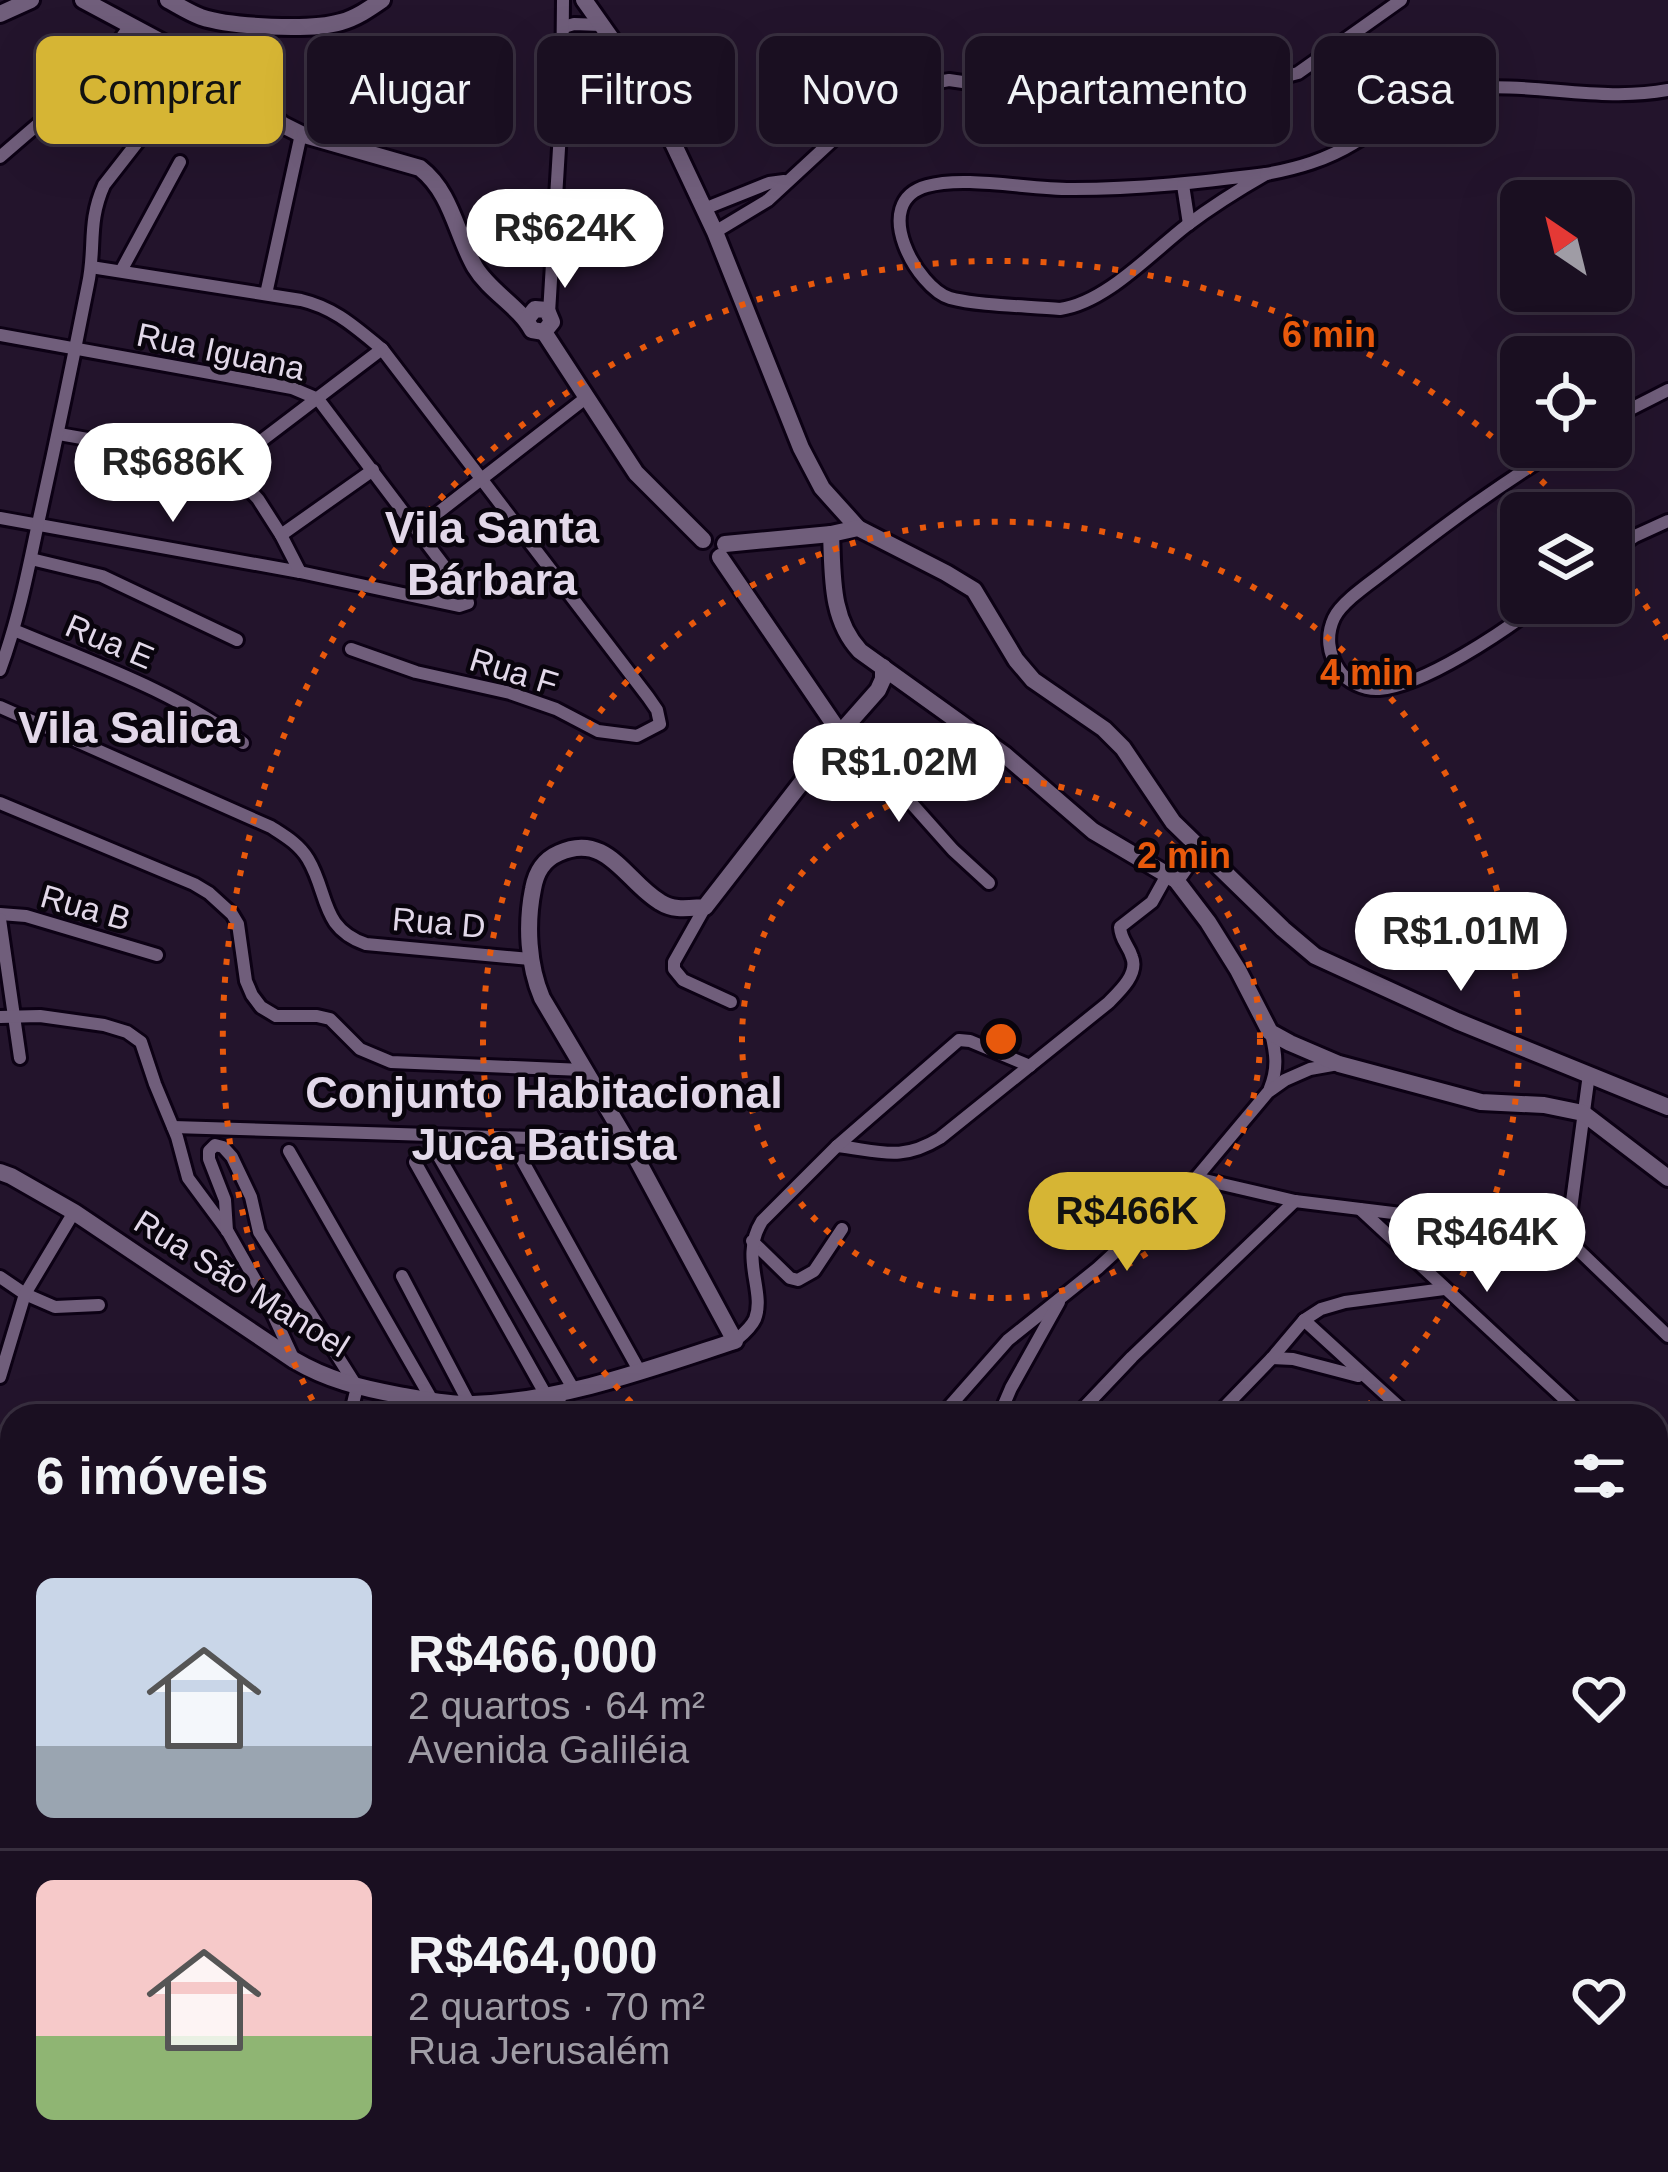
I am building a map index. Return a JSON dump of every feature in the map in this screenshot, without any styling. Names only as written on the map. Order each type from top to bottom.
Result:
[{"type":"street","points":[[0,14],[31,0]]},
{"type":"street","points":[[82,0],[149,36]]},
{"type":"street","points":[[168,0],[216,21],[308,27],[339,23],[382,0]]},
{"type":"street","points":[[544,332],[551,325],[563,0]]},
{"type":"street","points":[[584,0],[649,96],[704,209],[801,448],[822,488],[858,528],[974,590],[1033,680],[1124,748],[1173,822],[1316,956],[1456,1021],[1668,1107]]},
{"type":"street","points":[[715,232],[754,211],[874,101],[911,87],[949,80],[1085,95],[1260,83],[1298,73],[1401,0]]},
{"type":"street","points":[[564,27],[601,25]]},
{"type":"street","points":[[0,157],[94,76],[129,26]]},
{"type":"street","points":[[1266,174],[1190,224],[1103,292],[1078,306],[1060,309],[947,298],[921,272],[902,240],[898,220],[907,197],[920,187],[944,182],[1072,190],[1183,185],[1266,174],[1325,159],[1408,107],[1460,89],[1665,92]]},
{"type":"street","points":[[283,124],[428,173],[452,210],[476,269],[527,319],[532,330],[544,332],[636,473],[703,539],[714,534],[722,537],[723,550],[840,733],[989,883]]},
{"type":"street","points":[[266,294],[302,134]]},
{"type":"street","points":[[0,670],[14,630],[59,434],[92,267],[95,206],[104,185],[136,144]]},
{"type":"street","points":[[121,271],[180,162]]},
{"type":"street","points":[[704,209],[786,181]]},
{"type":"street","points":[[1183,185],[1190,224]]},
{"type":"street","points":[[92,267],[321,304],[339,313],[382,349],[482,481]]},
{"type":"street","points":[[527,319],[535,309],[549,313]]},
{"type":"street","name":"Rua Iguana","points":[[0,334],[292,388],[318,398],[466,595],[466,605],[300,572]]},
{"type":"street","points":[[224,463],[257,444],[382,349]]},
{"type":"street","points":[[1632,408],[1668,390]]},
{"type":"street","points":[[417,529],[587,398]]},
{"type":"street","points":[[59,434],[224,463],[258,499],[300,572]]},
{"type":"street","points":[[1508,624],[1446,664],[1381,689],[1364,688],[1342,675],[1328,640],[1335,614],[1365,587],[1466,509],[1529,468]]},
{"type":"street","points":[[281,535],[373,470]]},
{"type":"street","name":"Rua F","points":[[351,649],[416,672],[511,693],[598,731],[637,736],[660,724],[649,697],[482,481]]},
{"type":"street","points":[[0,518],[300,572]]},
{"type":"street","points":[[1632,538],[1668,521]]},
{"type":"street","points":[[723,550],[858,528]]},
{"type":"street","points":[[831,534],[835,604],[848,638],[860,651],[1005,755],[1094,831],[1171,877],[1208,922],[1270,1031],[1277,1057],[1268,1092]]},
{"type":"street","points":[[31,559],[102,576],[237,640]]},
{"type":"street","name":"Rua E","points":[[14,630],[169,696],[243,743]]},
{"type":"street","points":[[731,1002],[683,980],[674,962],[705,907],[878,690],[883,667]]},
{"type":"street","points":[[878,690],[926,697]]},
{"type":"street","name":"Rua D","points":[[0,707],[271,827],[310,863],[328,913],[350,938],[366,944],[530,959]]},
{"type":"street","points":[[0,803],[194,884],[223,904],[238,924],[252,995],[276,1016],[330,1019],[360,1049],[391,1062],[583,1070]]},
{"type":"street","points":[[705,907],[676,909],[662,904],[604,854],[575,848],[545,860],[537,872],[530,959],[542,998],[734,1341],[757,1315],[752,1241],[762,1220],[837,1146],[959,1040],[1030,1066]]},
{"type":"street","points":[[837,1146],[899,1154],[921,1149],[1108,1003],[1128,980],[1134,961],[1121,939],[1120,927],[1152,902],[1198,849]]},
{"type":"street","points":[[0,916],[20,1058]]},
{"type":"street","name":"Rua B","points":[[0,916],[26,916],[157,956]]},
{"type":"street","points":[[0,1017],[104,1025],[141,1042],[188,1178],[228,1232],[294,1360]]},
{"type":"street","points":[[1270,1031],[1339,1064],[1481,1102],[1583,1113],[1668,1178]]},
{"type":"street","points":[[952,1404],[1008,1340],[1098,1268],[1196,1178],[1268,1092],[1310,1069],[1339,1064]]},
{"type":"street","points":[[1567,1239],[1589,1074]]},
{"type":"street","points":[[173,1127],[626,1141]]},
{"type":"street","points":[[228,1232],[225,1200],[208,1159],[215,1145],[232,1157],[251,1197],[259,1232],[357,1387],[353,1404]]},
{"type":"street","points":[[290,1151],[432,1400]]},
{"type":"street","points":[[438,1155],[560,1394],[560,1404]]},
{"type":"street","points":[[522,1160],[640,1372]]},
{"type":"street","points":[[415,1162],[560,1394]]},
{"type":"street","name":"Rua São Manoel","points":[[0,1172],[74,1212],[319,1375],[357,1387],[462,1404]]},
{"type":"street","points":[[1196,1178],[1295,1201],[1552,1232],[1567,1239],[1668,1336]]},
{"type":"street","points":[[1087,1404],[1295,1201]]},
{"type":"street","points":[[1359,1208],[1570,1404]]},
{"type":"street","points":[[0,1377],[25,1294],[74,1212]]},
{"type":"street","points":[[752,1241],[798,1280],[814,1271],[842,1228]]},
{"type":"street","points":[[402,1276],[469,1404]]},
{"type":"street","points":[[0,1277],[55,1307],[99,1305]]},
{"type":"street","points":[[1228,1404],[1304,1320],[1321,1309],[1444,1289]]},
{"type":"street","points":[[1004,1404],[1062,1296]]},
{"type":"street","points":[[1304,1320],[1394,1404]]},
{"type":"street","name":"Rua São Manoel","points":[[478,1404],[560,1394],[734,1341]]},
{"type":"street","points":[[1272,1358],[1365,1378]]},
{"type":"district","name":"Vila Santa Bárbara","points":[[492,553]]},
{"type":"district","name":"Vila Salica","points":[[129,727]]},
{"type":"district","name":"Conjunto Habitacional Juca Batista","points":[[544,1118]]}]
